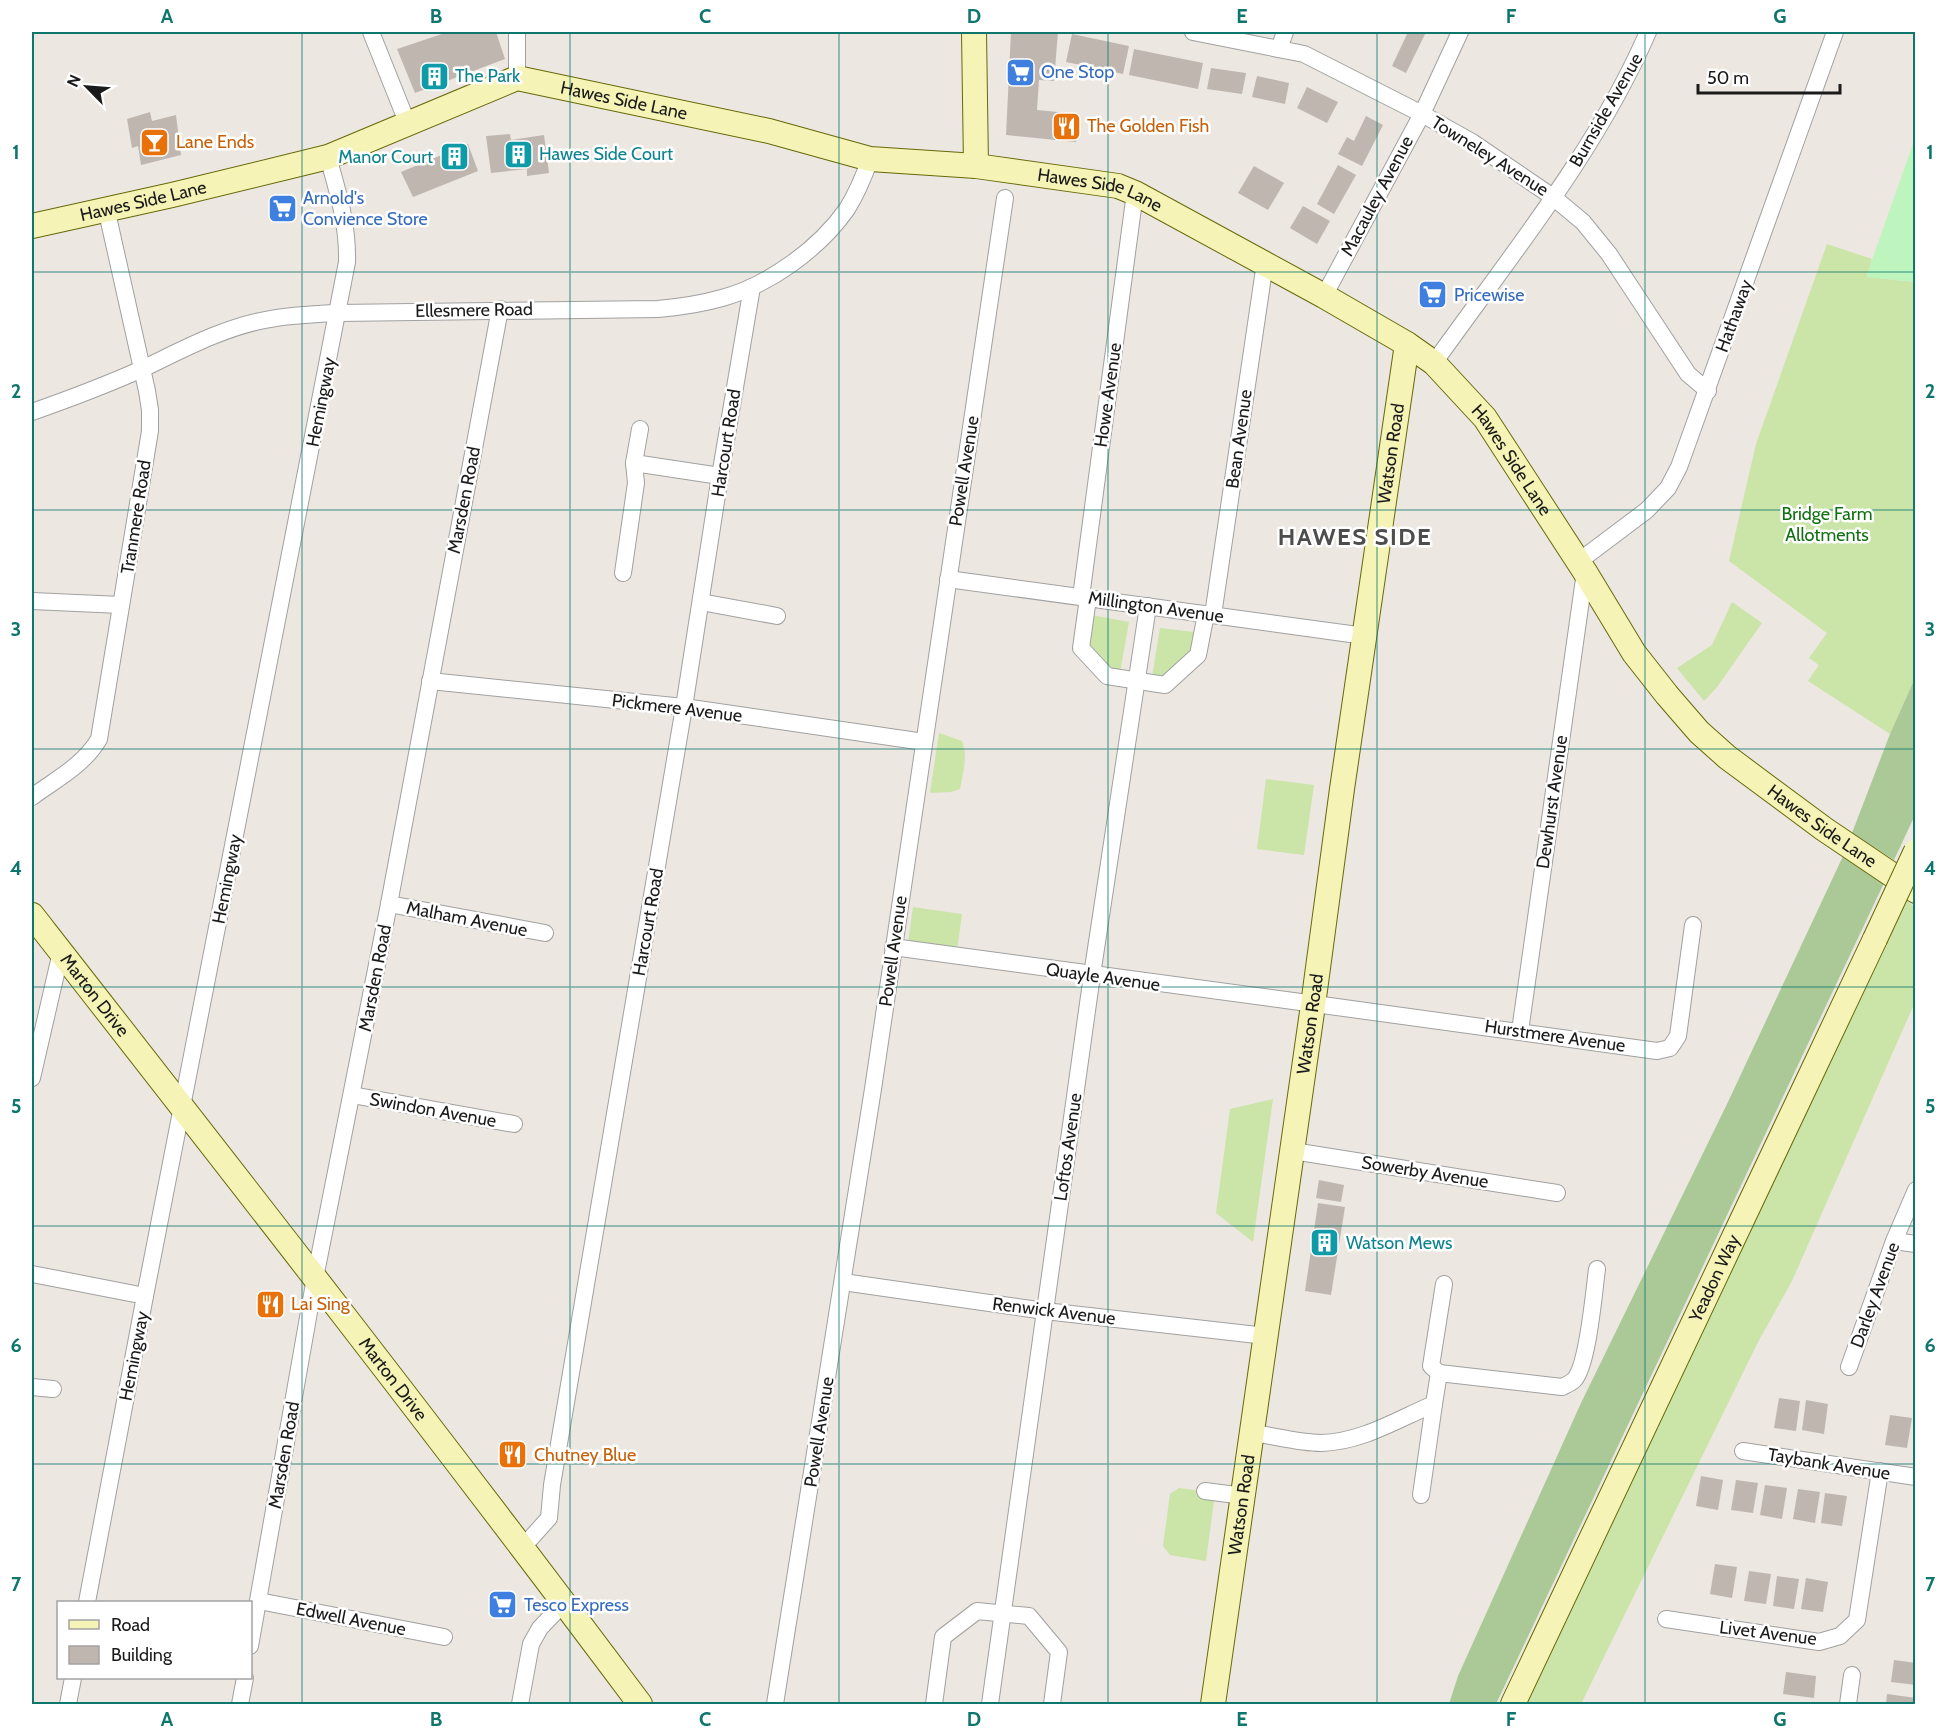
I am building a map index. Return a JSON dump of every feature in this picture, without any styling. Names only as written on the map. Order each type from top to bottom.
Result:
[{"type":"street","points":[[371,32],[407,122]]},
{"type":"street","points":[[517,32],[517,78]]},
{"type":"street","points":[[974,32],[976,166]]},
{"type":"street","name":"Towneley Avenue","points":[[1193,32],[1304,54],[1472,142],[1553,196],[1582,222],[1609,254],[1688,374],[1708,392]]},
{"type":"street","points":[[1279,49],[1285,32]]},
{"type":"street","name":"Macauley Avenue","points":[[1324,296],[1422,114],[1460,32]]},
{"type":"street","name":"Burnside Avenue","points":[[1434,363],[1583,155],[1639,54],[1648,32]]},
{"type":"street","name":"Hathaway","points":[[1581,567],[1647,510],[1668,488],[1679,467],[1708,392],[1835,32]]},
{"type":"street","name":"Hawes Side Lane","points":[[32,226],[328,157],[407,122],[517,78],[770,131],[870,159],[976,166],[1118,186],[1135,193],[1324,296],[1407,344],[1434,363],[1485,418],[1634,653],[1700,732],[1727,758],[1824,829],[1916,891]]},
{"type":"street","name":"Hemingway","points":[[87,1601],[347,262],[348,238],[343,210],[328,157]]},
{"type":"street","name":"Ellesmere Road","points":[[32,412],[141,369],[181,349],[263,320],[338,313],[500,309],[658,309],[690,306],[723,298],[752,287],[783,268],[829,231],[847,209],[860,186],[870,159]]},
{"type":"street","name":"Howe Avenue","points":[[1084,598],[1135,193]]},
{"type":"street","name":"Powell Avenue","points":[[775,1704],[843,1282],[1005,198]]},
{"type":"street","name":"Tranmere Road","points":[[32,797],[82,761],[93,750],[99,739],[150,430],[150,410],[106,208]]},
{"type":"street","name":"Bean Avenue","points":[[1209,615],[1265,263]]},
{"type":"street","name":"Harcourt Road","points":[[522,1548],[549,1518],[556,1461],[684,707],[752,287]]},
{"type":"street","name":"Marsden Road","points":[[252,1636],[315,1278],[389,904],[500,309]]},
{"type":"street","name":"Watson Road","points":[[1213,1704],[1407,344]]},
{"type":"street","points":[[623,573],[636,483],[634,463],[640,429]]},
{"type":"street","points":[[634,463],[720,476]]},
{"type":"street","name":"Dewhurst Avenue","points":[[1520,1031],[1581,567]]},
{"type":"street","name":"Millington Avenue","points":[[948,579],[1365,636]]},
{"type":"street","points":[[1084,598],[1081,648],[1107,676],[1165,685],[1198,655],[1209,615]]},
{"type":"street","points":[[32,601],[121,605]]},
{"type":"street","points":[[701,602],[777,616]]},
{"type":"street","name":"Loftos Avenue","points":[[990,1704],[1001,1612],[1092,975],[1148,606]]},
{"type":"street","name":"Pickmere Avenue","points":[[430,681],[684,707],[924,742]]},
{"type":"street","name":"Yeadon Way","points":[[1513,1704],[1916,851]]},
{"type":"street","name":"Malham Avenue","points":[[389,904],[545,933]]},
{"type":"street","name":"Marton Drive","points":[[32,915],[315,1278],[640,1704]]},
{"type":"street","name":"Hurstmere Avenue","points":[[1314,1005],[1657,1051],[1670,1048],[1678,1036],[1693,925]]},
{"type":"street","name":"Quayle Avenue","points":[[893,947],[1314,1005]]},
{"type":"street","points":[[32,1078],[61,952]]},
{"type":"street","name":"Swindon Avenue","points":[[352,1095],[514,1124]]},
{"type":"street","name":"Sowerby Avenue","points":[[1293,1151],[1557,1193]]},
{"type":"street","name":"Darley Avenue","points":[[1849,1367],[1894,1241],[1916,1190]]},
{"type":"street","points":[[1894,1241],[1916,1244]]},
{"type":"street","points":[[1444,1284],[1431,1366],[1439,1373],[1562,1387],[1575,1380],[1581,1367],[1597,1269]]},
{"type":"street","points":[[32,1274],[145,1296]]},
{"type":"street","name":"Renwick Avenue","points":[[843,1282],[1045,1311],[1266,1336]]},
{"type":"street","points":[[1421,1495],[1439,1373]]},
{"type":"street","points":[[32,1386],[53,1389]]},
{"type":"street","points":[[1253,1433],[1320,1443],[1335,1441],[1359,1436],[1434,1404]]},
{"type":"street","name":"Taybank Avenue","points":[[1743,1451],[1916,1477]]},
{"type":"street","name":"Livet Avenue","points":[[1666,1619],[1819,1642],[1840,1635],[1857,1620],[1880,1471]]},
{"type":"street","points":[[1205,1491],[1244,1496]]},
{"type":"street","name":"Edwell Avenue","points":[[259,1601],[444,1637]]},
{"type":"street","points":[[520,1704],[531,1644],[540,1628],[564,1603]]},
{"type":"street","points":[[934,1704],[943,1637],[977,1611],[1029,1616],[1059,1652],[1052,1704]]},
{"type":"street","points":[[1848,1704],[1852,1675]]},
{"type":"street","points":[[68,1704],[73,1679]]},
{"type":"street","points":[[240,1704],[245,1679]]},
{"type":"green space","points":[[1915,138],[1915,282],[1866,277]]},
{"type":"green space","name":"Bridge Farm Allotments","points":[[1827,244],[1872,259],[1867,277],[1915,282],[1915,678],[1890,734],[1808,681],[1819,665],[1809,658],[1827,633],[1729,561],[1756,444]]},
{"type":"green space","points":[[1732,602],[1762,623],[1717,687],[1704,701],[1677,668],[1712,645]]},
{"type":"green space","points":[[1086,614],[1129,622],[1119,678],[1081,648]]},
{"type":"green space","points":[[1160,628],[1202,633],[1198,655],[1165,685],[1151,683]]},
{"type":"green space","points":[[1915,678],[1915,815],[1894,860],[1852,833],[1890,734]]},
{"type":"green space","points":[[939,733],[962,741],[965,753],[964,771],[960,789],[930,793]]},
{"type":"green space","points":[[1266,779],[1314,785],[1304,855],[1257,849]]},
{"type":"green space","points":[[1844,854],[1884,883],[1496,1704],[1449,1704],[1458,1676],[1581,1403],[1728,1102]]},
{"type":"green space","points":[[1907,901],[1915,907],[1915,1002],[1792,1281],[1757,1344],[1581,1704],[1526,1704]]},
{"type":"green space","points":[[913,907],[962,914],[957,950],[908,943]]},
{"type":"green space","points":[[1273,1099],[1253,1242],[1216,1213],[1230,1109]]},
{"type":"green space","points":[[1179,1488],[1215,1493],[1206,1561],[1170,1555],[1163,1546],[1170,1494]]},
{"type":"building","name":"The Park","points":[[448,32],[496,32],[505,59],[415,93],[397,49]]},
{"type":"building","points":[[1011,32],[1058,32],[1054,81],[1039,80],[1037,110],[1079,114],[1076,142],[1006,135]]},
{"type":"building","points":[[1408,32],[1426,32],[1406,73],[1392,66]]},
{"type":"building","points":[[1072,34],[1129,46],[1123,74],[1066,62]]},
{"type":"building","points":[[1134,49],[1203,63],[1198,89],[1129,75]]},
{"type":"building","points":[[1211,68],[1246,73],[1242,94],[1207,89]]},
{"type":"building","points":[[1257,76],[1289,83],[1285,104],[1252,97]]},
{"type":"building","points":[[1307,87],[1338,102],[1327,123],[1297,108]]},
{"type":"building","name":"Lane Ends","points":[[150,112],[152,121],[176,115],[181,155],[141,165],[138,146],[132,148],[127,119]]},
{"type":"building","points":[[1366,116],[1383,125],[1362,166],[1338,154],[1347,137],[1354,141]]},
{"type":"building","name":"Hawes Side Court","points":[[510,134],[511,140],[544,135],[549,173],[527,176],[527,169],[491,173],[486,136]]},
{"type":"building","name":"Manor Court","points":[[468,144],[478,171],[413,197],[401,172]]},
{"type":"building","points":[[1338,165],[1356,175],[1334,214],[1317,204]]},
{"type":"building","points":[[1254,166],[1284,183],[1268,210],[1238,193]]},
{"type":"building","points":[[1303,206],[1330,221],[1317,244],[1290,228]]},
{"type":"building","points":[[1319,1180],[1344,1185],[1341,1202],[1316,1198]]},
{"type":"building","points":[[1318,1203],[1345,1207],[1331,1295],[1305,1291]]},
{"type":"building","points":[[1779,1398],[1800,1401],[1796,1431],[1774,1428]]},
{"type":"building","points":[[1806,1400],[1828,1404],[1824,1434],[1802,1430]]},
{"type":"building","points":[[1890,1415],[1912,1418],[1907,1448],[1885,1445]]},
{"type":"building","points":[[1701,1476],[1723,1480],[1718,1510],[1696,1506]]},
{"type":"building","points":[[1736,1480],[1758,1483],[1753,1513],[1731,1510]]},
{"type":"building","points":[[1765,1485],[1787,1488],[1782,1519],[1760,1515]]},
{"type":"building","points":[[1798,1489],[1820,1492],[1815,1523],[1793,1519]]},
{"type":"building","points":[[1825,1493],[1847,1496],[1842,1526],[1821,1523]]},
{"type":"building","points":[[1715,1564],[1737,1567],[1732,1598],[1710,1594]]},
{"type":"building","points":[[1749,1571],[1771,1574],[1766,1604],[1744,1601]]},
{"type":"building","points":[[1777,1576],[1799,1579],[1794,1609],[1773,1606]]},
{"type":"building","points":[[1806,1578],[1828,1582],[1823,1612],[1801,1609]]},
{"type":"building","points":[[1894,1660],[1916,1663],[1916,1685],[1891,1682]]},
{"type":"building","points":[[1786,1672],[1816,1676],[1814,1698],[1783,1694]]},
{"type":"building","points":[[1887,1694],[1916,1698],[1916,1704],[1886,1704]]},
{"type":"place","name":"One Stop","points":[[1020,72]]},
{"type":"place","name":"The Park","points":[[434,76]]},
{"type":"place","name":"The Golden Fish","points":[[1066,126]]},
{"type":"place","name":"Lane Ends","points":[[155,142]]},
{"type":"place","name":"Hawes Side Court","points":[[518,154]]},
{"type":"place","name":"Manor Court","points":[[454,157]]},
{"type":"place","name":"Arnold's Convience Store","points":[[282,208]]},
{"type":"place","name":"Pricewise","points":[[1433,295]]},
{"type":"place","name":"Watson Mews","points":[[1325,1243]]},
{"type":"place","name":"Lai Sing","points":[[270,1304]]},
{"type":"place","name":"Chutney Blue","points":[[513,1455]]},
{"type":"place","name":"Tesco Express","points":[[503,1605]]},
{"type":"district","name":"HAWES SIDE","points":[[1355,537]]}]
